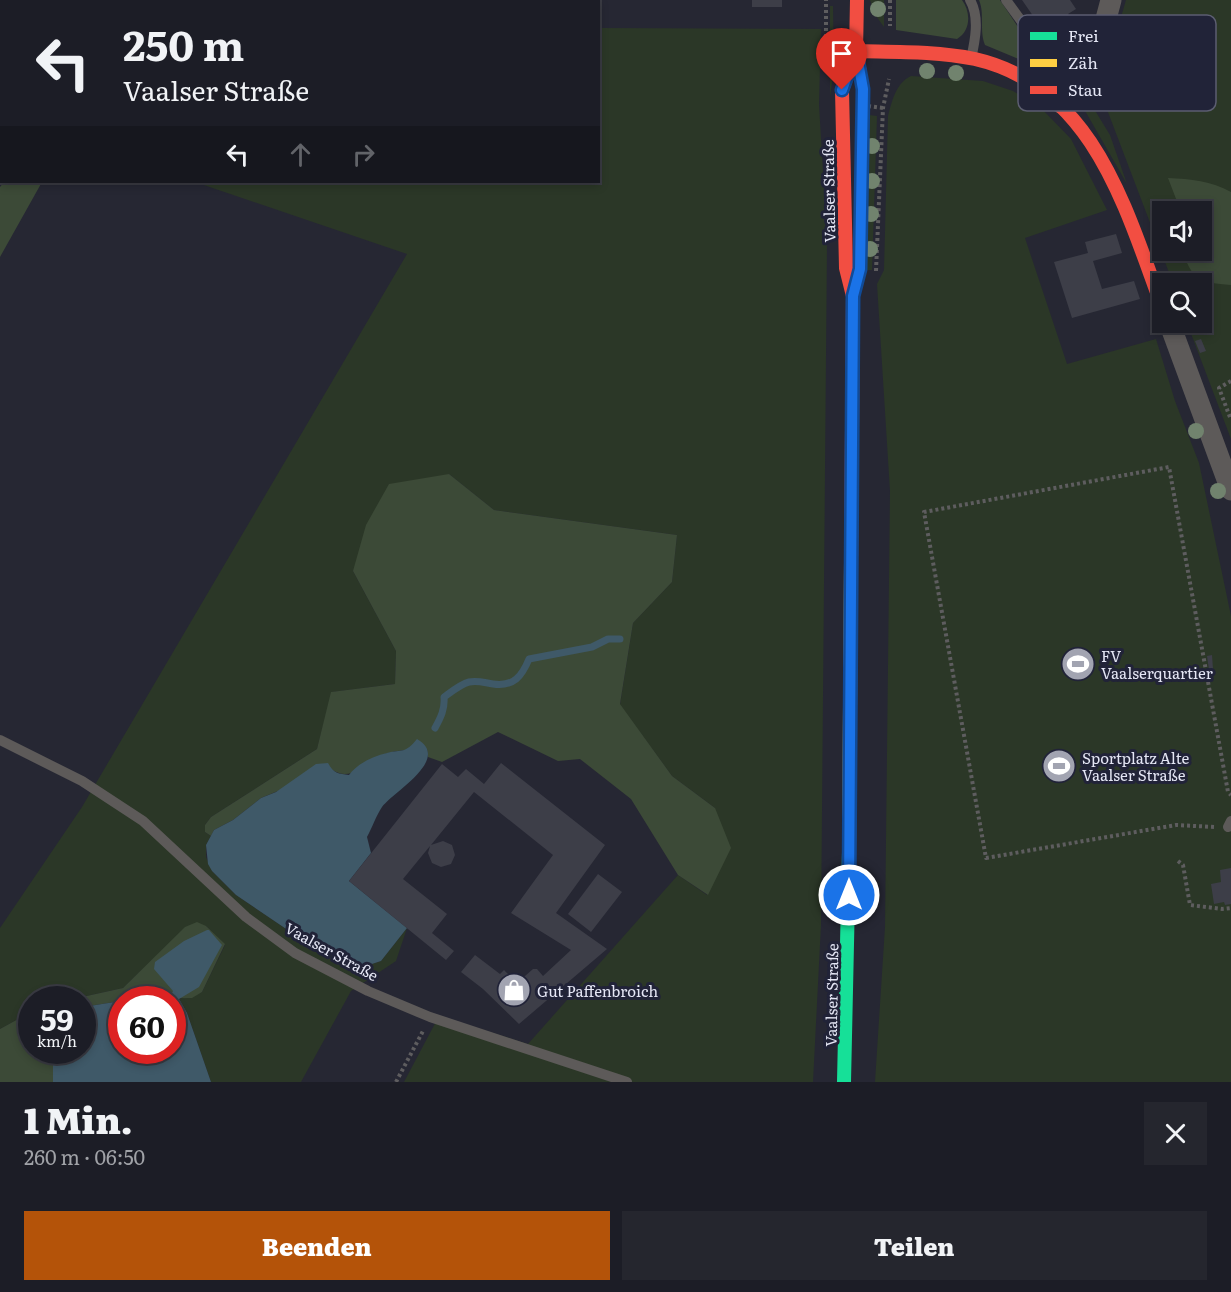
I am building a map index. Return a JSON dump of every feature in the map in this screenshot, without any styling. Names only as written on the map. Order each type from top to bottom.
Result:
[{"type":"main road","name":"Vaalser Straße","points":[[857,0],[856,51],[863,89]]},
{"type":"main road","name":"Vaalser Straße","points":[[844,1082],[849,918],[853,296],[846,268],[842,90],[856,51]]},
{"type":"main road","points":[[856,51],[920,53],[971,59],[1018,74]]},
{"type":"main road","points":[[1067,111],[1089,138],[1112,178],[1152,280]]},
{"type":"main road","name":"Vaalser Straße","points":[[853,296],[860,269]]},
{"type":"street","points":[[1107,15],[1111,0]]},
{"type":"street","points":[[1173,333],[1231,490]]},
{"type":"lane","points":[[970,0],[975,15],[975,42],[971,59]]},
{"type":"lane","points":[[1006,0],[1018,16]]},
{"type":"lane","name":"Vaalser Straße","points":[[0,740],[82,781],[143,821],[246,917],[295,953],[368,991],[430,1017],[627,1082]]},
{"type":"path","points":[[890,0],[891,34]]},
{"type":"path","points":[[877,270],[883,108],[889,75]]},
{"type":"path","points":[[870,106],[883,108]]},
{"type":"path","points":[[1231,381],[1219,388],[1231,420]]},
{"type":"path","points":[[1229,824],[1176,825],[986,858],[924,512],[1169,467],[1228,792],[1231,795]]},
{"type":"path","points":[[1178,861],[1183,865],[1190,904],[1222,909],[1231,908]]},
{"type":"path","points":[[396,1082],[430,1017]]},
{"type":"green space","points":[[870,0],[884,0],[884,27],[876,16]]},
{"type":"green space","points":[[896,0],[962,0],[968,16],[965,31],[957,39],[896,30]]},
{"type":"green space","points":[[979,0],[1000,0],[1018,27],[1018,59],[985,45],[982,34],[982,11]]},
{"type":"green space","points":[[1126,0],[1231,0],[1231,439],[1191,333],[1212,333],[1212,273],[1169,273],[1165,261],[1212,261],[1212,201],[1152,201],[1152,228],[1108,111],[1216,111],[1216,15],[1122,15]]},
{"type":"green space","points":[[830,6],[833,6],[834,70],[830,96]]},
{"type":"green space","points":[[600,28],[821,29],[819,104],[827,243],[821,925],[813,1082],[404,1082],[439,1016],[528,1044],[678,875],[707,895],[715,808],[672,776],[620,705],[633,623],[672,582],[677,535],[494,510],[449,474],[353,571],[396,651],[395,684],[332,692],[317,749],[211,817],[205,825],[205,832],[211,836],[206,845],[206,857],[212,871],[236,895],[301,939],[326,952],[366,966],[381,961],[407,928],[396,961],[351,991],[301,1082],[211,1082],[186,1011],[186,997],[202,992],[225,945],[206,926],[185,928],[125,986],[108,986],[108,991],[96,994],[96,986],[18,986],[18,1019],[0,1029],[0,928],[82,807],[407,254],[198,183],[600,183]]},
{"type":"green space","points":[[911,76],[983,81],[1013,91],[1018,94],[1018,111],[1044,111],[1071,139],[1107,210],[1025,238],[1067,364],[1156,339],[1175,401],[1199,463],[1231,616],[1231,1082],[875,1082],[885,927],[890,491],[877,284],[884,270],[888,116],[898,88]]},
{"type":"green space","points":[[1085,111],[1095,111],[1110,135],[1127,184]]},
{"type":"green space","points":[[869,115],[877,116],[872,270],[866,270]]},
{"type":"green space","points":[[1168,178],[1201,181],[1231,192],[1231,285],[1212,283],[1212,273],[1193,273],[1186,261],[1212,261],[1212,201],[1177,201]]},
{"type":"green space","points":[[3,183],[41,183],[0,257],[0,187]]},
{"type":"green space","points":[[449,474],[494,510],[677,535],[672,582],[633,623],[620,704],[672,776],[715,808],[731,848],[708,895],[678,875],[631,799],[580,759],[558,761],[498,732],[442,762],[428,757],[427,749],[385,754],[352,773],[339,773],[331,769],[261,798],[233,820],[214,830],[211,836],[205,832],[205,825],[211,817],[317,749],[331,692],[395,684],[396,651],[353,571],[366,525],[389,484]]},
{"type":"green space","points":[[197,922],[206,926],[225,944],[202,992],[192,998],[186,998],[186,986],[125,986],[185,927]]},
{"type":"green space","points":[[108,991],[108,1003],[96,1005],[96,994]]},
{"type":"green space","points":[[18,1019],[18,1064],[53,1064],[53,1082],[0,1082],[0,1029]]},
{"type":"water","points":[[417,739],[426,747],[428,756],[424,765],[417,775],[382,807],[367,837],[371,853],[349,881],[407,928],[381,961],[366,966],[326,952],[301,939],[236,895],[212,871],[208,864],[206,845],[214,830],[233,820],[261,798],[276,792],[316,764],[328,763],[337,772],[349,775],[366,761],[382,754],[406,749]]},
{"type":"water","points":[[209,930],[222,945],[199,987],[186,995],[186,986],[169,986],[154,969],[155,962],[184,941]]},
{"type":"water","points":[[108,1003],[108,1064],[186,1064],[186,1011],[211,1082],[53,1082],[53,1064],[96,1064],[96,1005]]},
{"type":"building","points":[[752,0],[782,0],[782,7],[752,7]]},
{"type":"building","points":[[1022,0],[1070,0],[1076,9],[1069,15],[1032,15]]},
{"type":"building","points":[[1116,234],[1122,253],[1093,261],[1102,289],[1134,281],[1140,299],[1072,318],[1054,262],[1088,253],[1085,242]]},
{"type":"building","points":[[1201,339],[1206,351],[1200,353],[1195,341]]},
{"type":"building","points":[[1212,655],[1213,669],[1209,670],[1207,656]]},
{"type":"building","points":[[501,763],[605,845],[556,913],[607,949],[519,1024],[483,989],[461,972],[475,955],[500,974],[504,970],[517,983],[533,969],[537,969],[543,976],[571,950],[511,913],[553,855],[474,792],[431,845],[443,841],[452,845],[455,855],[451,864],[441,867],[432,863],[428,853],[430,846],[403,879],[447,914],[432,933],[454,951],[446,960],[349,881],[442,764],[458,777],[466,769],[484,784]]},
{"type":"building","points":[[1231,868],[1231,904],[1225,905],[1224,902],[1214,904],[1211,884],[1221,882],[1220,870]]},
{"type":"building","points":[[598,874],[622,892],[591,932],[568,914]]},
{"type":"waterway","points":[[435,728],[442,713],[444,697],[463,684],[475,681],[506,684],[520,675],[529,659],[592,647],[608,639],[620,639]]},
{"type":"traffic: fast","points":[[844,1082],[849,852]]},
{"type":"traffic: slow","points":[[849,852],[851,563]]},
{"type":"traffic: jam","points":[[857,0],[856,51],[860,73]]},
{"type":"traffic: jam","points":[[856,51],[960,56],[975,59],[1018,75]]},
{"type":"traffic: jam","points":[[851,563],[853,296],[846,268],[842,90],[856,51]]},
{"type":"traffic: jam","points":[[1064,111],[1076,123],[1099,156],[1118,191],[1152,278]]},
{"type":"place","name":"FV Vaalserquartier","points":[[1078,664]]},
{"type":"place","name":"Sportplatz Alte Vaalser Straße","points":[[1059,766]]},
{"type":"place","name":"Gut Paffenbroich","points":[[514,990]]},
{"type":"route","points":[[842,90],[856,51],[863,89],[860,269],[853,296],[849,895]]}]
